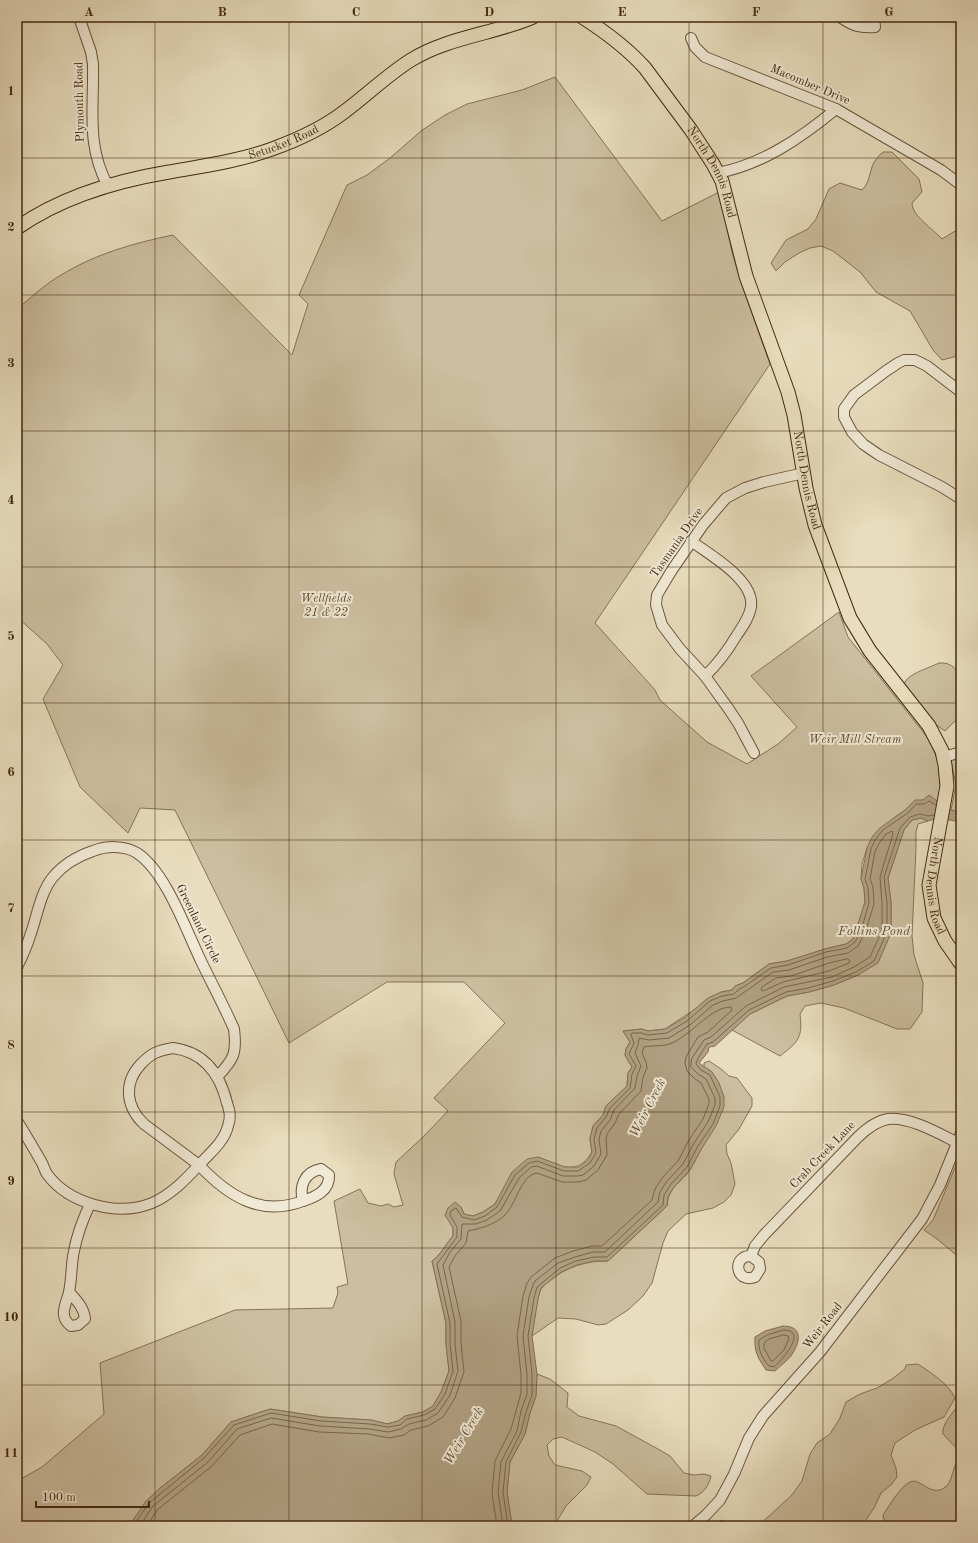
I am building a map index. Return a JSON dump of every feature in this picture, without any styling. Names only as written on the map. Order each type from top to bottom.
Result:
[{"type":"main road","name":"Setucket Road","points":[[17,228],[51,208],[82,194],[108,186],[167,172],[212,165],[258,154],[284,144],[334,119],[395,71],[426,52],[464,38],[515,24],[533,17]]},
{"type":"main road","name":"North Dennis Road","points":[[582,17],[618,43],[645,68],[691,130],[713,164],[722,182],[730,208],[737,245],[746,276],[788,392],[794,415],[804,474],[815,525],[850,618],[870,651],[929,726],[944,757],[947,786],[930,878],[930,899],[934,918],[945,941],[961,964]]},
{"type":"street","name":"Plymouth Road","points":[[79,17],[91,52],[93,64],[92,140],[97,164],[108,186]]},
{"type":"street","points":[[840,17],[848,23],[861,28],[875,27],[874,17]]},
{"type":"street","name":"Macomber Drive","points":[[691,38],[694,47],[704,57],[836,109],[941,170],[961,185]]},
{"type":"street","points":[[718,173],[734,170],[786,146],[810,130],[836,109]]},
{"type":"street","points":[[961,392],[927,366],[915,360],[904,360],[892,366],[854,395],[844,409],[844,417],[847,423],[852,432],[863,444],[879,455],[961,498]]},
{"type":"street","name":"Tasmania Drive","points":[[754,753],[738,723],[705,676],[680,649],[662,625],[656,605],[657,595],[691,541],[726,498],[745,488],[764,482],[804,474]]},
{"type":"street","points":[[691,541],[730,569],[746,587],[751,606],[747,620],[714,668],[705,676]]},
{"type":"street","points":[[944,757],[961,752]]},
{"type":"street","name":"Greenland Circle","points":[[17,967],[30,938],[45,891],[53,878],[63,867],[78,857],[100,848],[113,847],[136,852],[155,872],[175,904],[202,963],[224,1004],[234,1029],[236,1045],[233,1059],[218,1076]]},
{"type":"street","points":[[17,1122],[47,1174],[68,1193],[90,1204],[119,1209],[134,1208],[152,1203],[180,1184],[199,1165],[225,1134],[231,1116],[224,1088],[218,1076],[203,1061],[192,1053],[184,1050],[173,1048],[155,1052],[147,1058],[132,1075],[129,1083],[130,1101],[136,1117],[151,1130],[199,1165],[222,1186],[244,1200],[272,1207],[290,1206],[304,1202]]},
{"type":"street","name":"Crab Creek Lane","points":[[751,1256],[755,1246],[764,1235],[866,1129],[889,1119],[911,1122],[959,1138]]},
{"type":"street","name":"Weir Road","points":[[693,1526],[720,1500],[734,1474],[749,1438],[763,1416],[830,1339],[922,1219],[940,1185],[959,1138]]},
{"type":"street","points":[[69,1292],[74,1250],[81,1224],[90,1204]]},
{"type":"green space","name":"Wellfields 21 & 22","points":[[555,77],[662,221],[719,192],[732,252],[740,280],[770,364],[595,623],[655,690],[660,700],[707,742],[747,764],[778,744],[797,727],[751,676],[839,612],[848,637],[930,742],[937,759],[941,777],[941,788],[938,802],[923,800],[910,805],[906,810],[895,817],[867,848],[862,864],[861,879],[864,888],[865,902],[853,939],[846,944],[787,961],[769,964],[743,983],[735,986],[732,990],[721,992],[665,1029],[623,1031],[630,1042],[626,1049],[625,1055],[632,1067],[628,1073],[627,1086],[606,1106],[603,1115],[593,1126],[590,1139],[592,1152],[586,1160],[580,1165],[568,1167],[554,1164],[538,1157],[503,1190],[495,1204],[483,1212],[473,1216],[464,1214],[461,1207],[453,1228],[453,1236],[432,1261],[446,1323],[446,1344],[449,1371],[441,1392],[433,1406],[423,1412],[405,1416],[398,1421],[387,1424],[371,1420],[322,1417],[270,1409],[231,1422],[202,1455],[159,1489],[129,1526],[17,1526],[17,1481],[42,1467],[104,1414],[100,1363],[235,1310],[333,1308],[338,1293],[337,1287],[348,1284],[334,1201],[360,1189],[368,1203],[381,1206],[388,1204],[394,1207],[403,1205],[394,1174],[396,1162],[448,1111],[434,1098],[505,1023],[464,982],[387,982],[289,1043],[175,810],[140,808],[128,833],[80,787],[43,699],[63,665],[47,644],[17,617],[17,309],[55,279],[87,261],[115,250],[173,235],[292,355],[308,304],[299,295],[347,185],[367,175],[390,158],[421,131],[445,115],[467,104],[522,90]]},
{"type":"green space","points":[[883,152],[892,152],[919,179],[922,192],[912,203],[913,208],[915,213],[942,239],[957,230],[961,225],[961,349],[954,357],[942,360],[933,350],[910,311],[876,292],[860,272],[833,251],[821,246],[810,248],[785,262],[776,271],[771,263],[786,240],[808,229],[816,219],[829,189],[840,183],[862,190],[867,182],[874,163]]},
{"type":"green space","points":[[939,663],[948,664],[954,668],[958,674],[961,690],[961,715],[945,731],[933,722],[904,684],[909,677],[914,674]]},
{"type":"green space","points":[[950,756],[961,756],[961,813],[951,810],[956,785]]},
{"type":"green space","points":[[921,818],[928,821],[918,824],[916,832],[912,936],[914,955],[923,983],[922,1012],[910,1029],[897,1029],[844,1008],[821,1003],[805,1006],[800,1014],[801,1029],[798,1039],[780,1056],[732,1030],[750,1014],[787,996],[834,985],[858,975],[891,933],[891,903],[888,878],[904,830],[912,820]]},
{"type":"green space","points":[[709,1061],[729,1076],[737,1078],[752,1098],[752,1106],[739,1129],[726,1145],[735,1184],[731,1195],[724,1202],[713,1208],[686,1214],[668,1231],[663,1243],[652,1283],[643,1296],[628,1310],[606,1324],[598,1325],[576,1319],[558,1318],[532,1336],[538,1297],[545,1285],[557,1275],[578,1265],[608,1261],[667,1206],[670,1193],[691,1168],[696,1159],[724,1097],[712,1072],[704,1067],[704,1063]]},
{"type":"green space","points":[[961,1153],[961,1186],[959,1192],[961,1230],[958,1247],[960,1258],[924,1230],[933,1220]]},
{"type":"green space","points":[[918,1364],[944,1383],[955,1398],[944,1417],[915,1430],[895,1443],[891,1455],[896,1468],[897,1477],[891,1485],[881,1493],[874,1508],[862,1526],[758,1526],[791,1496],[802,1481],[810,1454],[817,1443],[830,1434],[840,1418],[846,1402],[860,1394],[877,1388],[892,1379],[905,1369],[906,1365]]},
{"type":"green space","points":[[537,1374],[550,1379],[568,1393],[567,1407],[579,1416],[616,1426],[670,1456],[684,1473],[694,1475],[704,1474],[711,1476],[706,1488],[696,1496],[647,1494],[613,1464],[595,1452],[562,1437],[553,1439],[547,1445],[549,1456],[555,1465],[582,1471],[591,1477],[587,1485],[566,1506],[554,1526],[512,1526],[507,1492],[510,1462],[525,1434],[536,1396]]},
{"type":"green space","points":[[961,1403],[961,1453],[943,1434],[943,1430],[949,1417]]},
{"type":"green space","points":[[961,1456],[961,1526],[896,1526],[884,1520],[883,1515],[906,1484],[914,1481],[934,1490],[944,1488],[949,1482]]},
{"type":"green space","points":[[722,1520],[735,1526],[717,1526]]},
{"type":"water","points":[[929,795],[948,809],[961,813],[961,822],[938,818],[928,821],[921,818],[912,820],[904,830],[888,878],[891,903],[891,933],[878,963],[858,975],[834,985],[787,996],[750,1014],[715,1046],[709,1047],[708,1052],[699,1063],[712,1072],[719,1083],[724,1097],[724,1107],[716,1126],[690,1170],[674,1187],[668,1197],[667,1206],[608,1261],[594,1261],[577,1265],[561,1272],[541,1288],[532,1336],[537,1374],[536,1396],[525,1434],[510,1462],[507,1492],[512,1526],[129,1526],[146,1501],[202,1455],[231,1422],[270,1409],[322,1417],[371,1420],[387,1424],[398,1421],[405,1416],[423,1412],[433,1406],[441,1392],[449,1371],[446,1344],[446,1323],[432,1261],[453,1236],[453,1228],[445,1215],[448,1208],[455,1202],[461,1207],[464,1214],[473,1216],[483,1212],[495,1204],[512,1172],[527,1159],[538,1157],[565,1167],[579,1167],[588,1160],[592,1152],[590,1139],[593,1126],[603,1115],[606,1106],[627,1086],[628,1073],[632,1067],[625,1055],[626,1049],[630,1042],[623,1031],[665,1029],[684,1018],[708,998],[721,992],[732,990],[735,986],[743,983],[769,964],[787,961],[846,944],[853,939],[865,902],[864,888],[861,879],[867,848],[872,837],[880,828],[905,810],[915,800],[923,800]]},
{"type":"water","points":[[783,1326],[790,1327],[797,1332],[798,1341],[788,1360],[775,1371],[766,1370],[757,1355],[755,1337],[765,1331]]},
{"type":"park label","name":"Weir Mill Stream","points":[[855,740]]},
{"type":"water label","name":"Follins Pond","points":[[874,931]]},
{"type":"water label","name":"Weir Creek","points":[[648,1108]]},
{"type":"water label","name":"Weir Creek","points":[[464,1436]]}]
